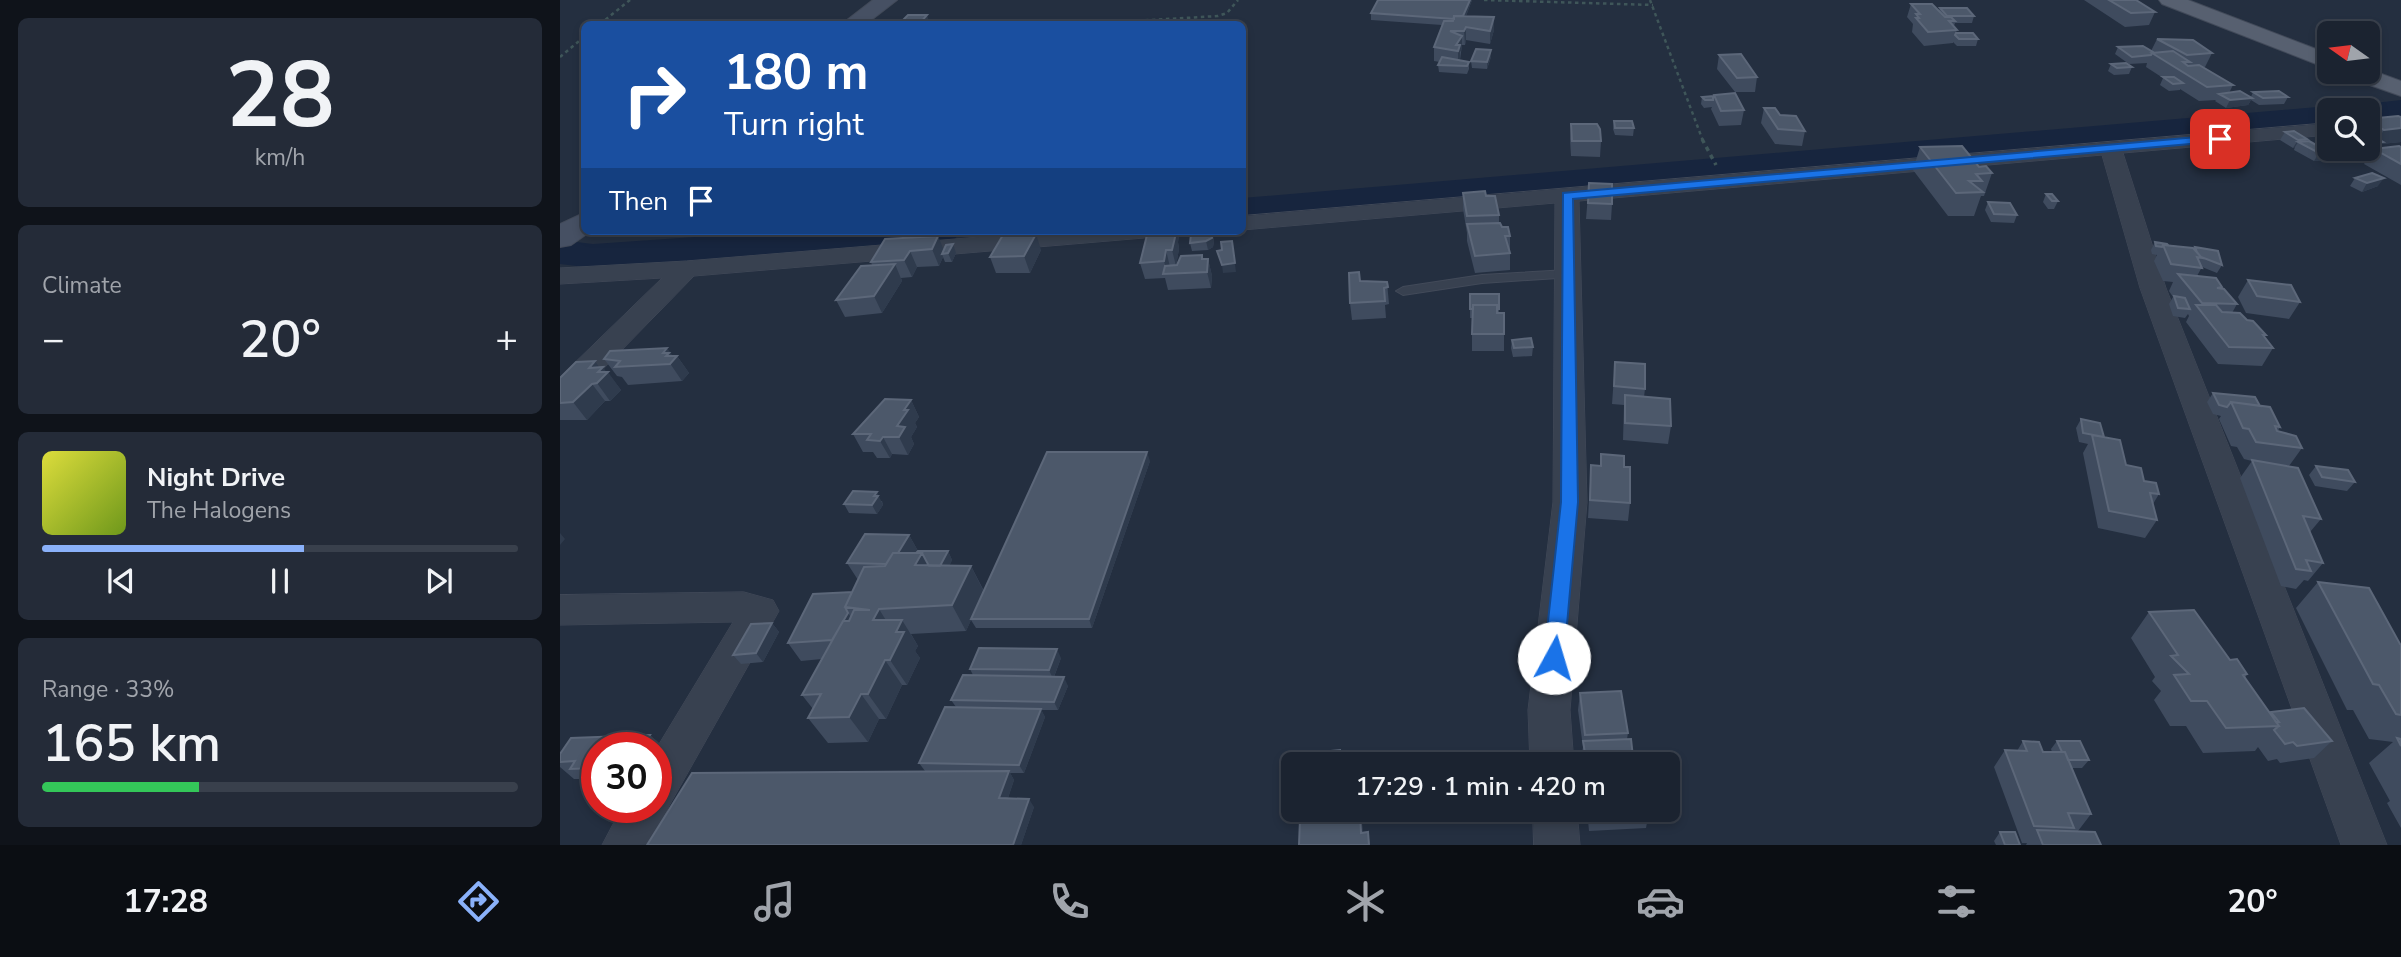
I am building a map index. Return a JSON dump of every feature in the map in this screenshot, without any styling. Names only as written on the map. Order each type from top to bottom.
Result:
[{"type":"main road","points":[[2169,0],[2317,57]]},
{"type":"main road","points":[[2380,81],[2401,89]]},
{"type":"street","points":[[857,21],[887,0]]},
{"type":"street","points":[[1246,223],[2317,130]]},
{"type":"street","points":[[2111,149],[2154,288],[2364,845]]},
{"type":"street","points":[[1551,752],[1549,710],[1570,502],[1567,196]]},
{"type":"street","points":[[560,239],[581,224]]},
{"type":"street","points":[[560,276],[686,269],[1096,235]]},
{"type":"street","points":[[560,395],[686,269]]},
{"type":"street","points":[[560,610],[744,607],[760,611],[672,762]]},
{"type":"street","points":[[1556,822],[1557,845]]},
{"type":"street","points":[[625,845],[638,823]]},
{"type":"lane","points":[[1403,291],[1482,279],[1568,274]]},
{"type":"path","points":[[604,21],[630,0]]},
{"type":"path","points":[[1133,21],[1218,16],[1227,13],[1238,0]]},
{"type":"path","points":[[1484,0],[1653,5]]},
{"type":"path","points":[[1650,0],[1710,157]]},
{"type":"path","points":[[560,57],[581,40]]},
{"type":"building","points":[[1378,0],[1470,0],[1463,16],[1454,16],[1454,19],[1371,13]]},
{"type":"building","points":[[2109,0],[2136,0],[2155,12],[2131,13]]},
{"type":"building","points":[[1911,4],[1932,4],[1945,17],[1951,17],[1955,21],[1949,21],[1957,30],[1928,32],[1916,18],[1919,18],[1916,14],[1920,14]]},
{"type":"building","points":[[1940,8],[1967,8],[1974,16],[1947,16]]},
{"type":"building","points":[[908,15],[927,15],[922,21],[902,21]]},
{"type":"building","points":[[1454,16],[1494,17],[1490,31],[1466,27],[1464,31],[1450,31],[1462,36],[1456,45],[1460,45],[1458,51],[1434,47],[1444,21],[1453,21]]},
{"type":"building","points":[[1956,33],[1973,33],[1978,39],[1959,39]]},
{"type":"building","points":[[2157,39],[2193,40],[2212,53],[2187,55]]},
{"type":"building","points":[[2143,46],[2153,52],[2151,55],[2132,57],[2118,47]]},
{"type":"building","points":[[1476,49],[1491,50],[1487,62],[1471,61]]},
{"type":"building","points":[[2173,51],[2190,62],[2183,62],[2188,66],[2199,65],[2233,85],[2207,87],[2152,53]]},
{"type":"building","points":[[1741,54],[1757,77],[1737,78],[1719,55]]},
{"type":"building","points":[[1442,57],[1469,62],[1467,66],[1438,65]]},
{"type":"building","points":[[2126,63],[2132,67],[2117,68],[2111,64]]},
{"type":"building","points":[[2163,77],[2174,77],[2183,83],[2173,84]]},
{"type":"building","points":[[2240,91],[2252,98],[2230,100],[2219,94]]},
{"type":"building","points":[[2279,91],[2288,97],[2263,98],[2253,92]]},
{"type":"building","points":[[1735,93],[1744,110],[1721,111],[1714,95]]},
{"type":"building","points":[[1713,96],[1713,100],[1705,100],[1702,97]]},
{"type":"building","points":[[1764,108],[1775,108],[1780,115],[1796,116],[1805,131],[1778,129]]},
{"type":"building","points":[[2401,117],[2401,128],[2384,130],[2380,128],[2380,118]]},
{"type":"building","points":[[1614,121],[1632,121],[1634,128],[1615,128]]},
{"type":"building","points":[[1571,124],[1597,124],[1601,141],[1572,141]]},
{"type":"building","points":[[2294,131],[2307,139],[2298,140],[2285,132]]},
{"type":"building","points":[[2309,141],[2317,145],[2317,152],[2298,142]]},
{"type":"building","points":[[1962,146],[1979,167],[1986,166],[1992,173],[1976,174],[1982,181],[1969,181],[1983,192],[1956,193],[1920,147]]},
{"type":"building","points":[[2401,147],[2401,164],[2380,152],[2380,148]]},
{"type":"building","points":[[2372,173],[2384,178],[2367,183],[2355,178]]},
{"type":"building","points":[[1589,183],[1612,184],[1612,204],[1588,203]]},
{"type":"building","points":[[1485,191],[1486,196],[1495,196],[1499,215],[1467,216],[1463,193]]},
{"type":"building","points":[[2046,194],[2052,194],[2058,201],[2052,201]]},
{"type":"building","points":[[1988,202],[2010,203],[2017,215],[1994,214]]},
{"type":"building","points":[[1500,223],[1502,227],[1508,227],[1510,236],[1505,236],[1510,253],[1475,256],[1467,224]]},
{"type":"building","points":[[1003,235],[1035,235],[1024,256],[990,257]]},
{"type":"building","points":[[1147,235],[1176,235],[1172,250],[1166,250],[1164,261],[1140,263]]},
{"type":"building","points":[[1191,235],[1212,235],[1212,238],[1206,241],[1190,243]]},
{"type":"building","points":[[938,236],[932,249],[910,251],[904,260],[871,262],[885,239]]},
{"type":"building","points":[[1232,241],[1235,263],[1222,265],[1217,251],[1222,250],[1221,242]]},
{"type":"building","points":[[2155,242],[2167,244],[2168,245],[2156,246]]},
{"type":"building","points":[[953,244],[948,253],[942,254],[946,245]]},
{"type":"building","points":[[2163,245],[2193,248],[2202,258],[2197,257],[2202,268],[2171,264]]},
{"type":"building","points":[[2195,247],[2218,251],[2222,265],[2201,257]]},
{"type":"building","points":[[1202,255],[1202,259],[1208,259],[1207,272],[1163,274],[1165,266],[1177,265],[1181,256]]},
{"type":"building","points":[[895,264],[874,296],[836,300],[861,266]]},
{"type":"building","points":[[1359,272],[1360,281],[1387,282],[1388,287],[1384,288],[1385,301],[1350,303],[1349,273]]},
{"type":"building","points":[[2178,274],[2216,278],[2222,287],[2217,288],[2224,289],[2237,304],[2202,303]]},
{"type":"building","points":[[2248,280],[2291,285],[2300,302],[2257,296]]},
{"type":"building","points":[[1470,294],[1499,294],[1499,309],[1497,305],[1473,305],[1473,309],[1470,309]]},
{"type":"building","points":[[2174,296],[2185,298],[2190,309],[2178,308]]},
{"type":"building","points":[[1473,305],[1497,305],[1497,313],[1504,313],[1504,334],[1472,334]]},
{"type":"building","points":[[2196,305],[2216,305],[2222,312],[2240,313],[2247,320],[2253,321],[2266,335],[2263,335],[2273,348],[2229,347]]},
{"type":"building","points":[[1531,338],[1533,347],[1514,348],[1512,340]]},
{"type":"building","points":[[667,348],[663,353],[669,353],[666,356],[677,356],[670,364],[615,367],[620,361],[604,359],[610,351]]},
{"type":"building","points":[[595,361],[589,368],[603,367],[598,372],[608,372],[573,402],[560,403],[560,378],[576,362]]},
{"type":"building","points":[[1615,362],[1645,364],[1645,389],[1614,386]]},
{"type":"building","points":[[2213,393],[2255,397],[2260,406],[2231,402],[2227,407],[2219,405]]},
{"type":"building","points":[[1625,395],[1670,399],[1671,426],[1625,423]]},
{"type":"building","points":[[885,399],[911,400],[897,426],[905,427],[899,437],[883,437],[880,441],[867,440],[871,434],[853,434]]},
{"type":"building","points":[[2231,402],[2270,407],[2280,427],[2275,426],[2277,431],[2296,436],[2302,448],[2256,442],[2249,429],[2243,428]]},
{"type":"building","points":[[2081,419],[2100,423],[2104,437],[2083,433]]},
{"type":"building","points":[[2092,435],[2120,440],[2126,465],[2141,468],[2144,481],[2156,483],[2159,494],[2150,493],[2157,520],[2109,511]]},
{"type":"building","points":[[1047,452],[1147,452],[1089,619],[971,619]]},
{"type":"building","points":[[1601,454],[1624,456],[1624,467],[1630,467],[1630,503],[1590,500],[1591,465],[1601,466]]},
{"type":"building","points":[[2252,460],[2298,468],[2321,519],[2303,516],[2323,563],[2306,560],[2311,571],[2296,569]]},
{"type":"building","points":[[2316,466],[2348,470],[2355,482],[2322,477]]},
{"type":"building","points":[[853,491],[877,492],[874,496],[878,496],[872,505],[844,504]]},
{"type":"building","points":[[865,534],[909,535],[898,553],[893,553],[886,564],[847,563]]},
{"type":"building","points":[[948,551],[940,566],[929,566],[922,553],[916,553]]},
{"type":"building","points":[[893,553],[922,553],[915,565],[971,566],[952,605],[879,609],[873,620],[902,620],[896,632],[904,632],[890,660],[885,660],[868,694],[861,694],[849,717],[808,718],[821,694],[802,695],[843,621],[849,621],[854,610],[870,610],[845,607],[864,567],[885,566]]},
{"type":"building","points":[[2318,582],[2369,588],[2401,645],[2401,715],[2396,714],[2379,685],[2373,684]]},
{"type":"building","points":[[852,592],[845,607],[848,613],[832,640],[788,643],[813,594]]},
{"type":"building","points":[[2194,610],[2230,660],[2237,659],[2247,674],[2243,675],[2279,726],[2226,728],[2207,701],[2191,701],[2174,675],[2189,674],[2171,656],[2178,655],[2149,612]]},
{"type":"building","points":[[772,623],[756,653],[733,655],[751,624]]},
{"type":"building","points":[[979,648],[1057,649],[1049,670],[970,669]]},
{"type":"building","points":[[963,675],[1064,677],[1054,702],[951,700]]},
{"type":"building","points":[[1621,691],[1628,733],[1585,735],[1580,693]]},
{"type":"building","points":[[945,707],[1041,709],[1019,765],[919,763]]},
{"type":"building","points":[[2304,708],[2332,741],[2297,746],[2293,742],[2285,744],[2274,730],[2279,726],[2276,722],[2279,722],[2271,712]]},
{"type":"building","points":[[571,738],[581,738],[581,769],[570,769],[575,761],[560,762],[560,754]]},
{"type":"building","points":[[1631,739],[1632,752],[1585,752],[1583,741]]},
{"type":"building","points":[[2023,741],[2039,742],[2043,752],[2065,752],[2091,814],[2068,813],[2074,828],[2034,826],[2005,750],[2027,751]]},
{"type":"building","points":[[2057,741],[2080,741],[2089,760],[2068,760]]},
{"type":"building","points":[[1009,771],[999,798],[1029,799],[1013,845],[647,845],[661,823],[672,823],[672,805],[692,773]]},
{"type":"building","points":[[1300,822],[1360,822],[1361,833],[1368,832],[1369,845],[1299,845]]},
{"type":"building","points":[[2037,830],[2095,832],[2101,845],[2043,845]]},
{"type":"building","points":[[2000,832],[2015,832],[2020,845],[2005,845]]},
{"type":"waterway","points":[[2380,111],[2401,109]]},
{"type":"waterway","points":[[1246,209],[2317,116]]},
{"type":"waterway","points":[[560,252],[593,256],[886,235]]},
{"type":"route","points":[[1554,658],[1570,502],[1567,196],[2220,139]]}]
